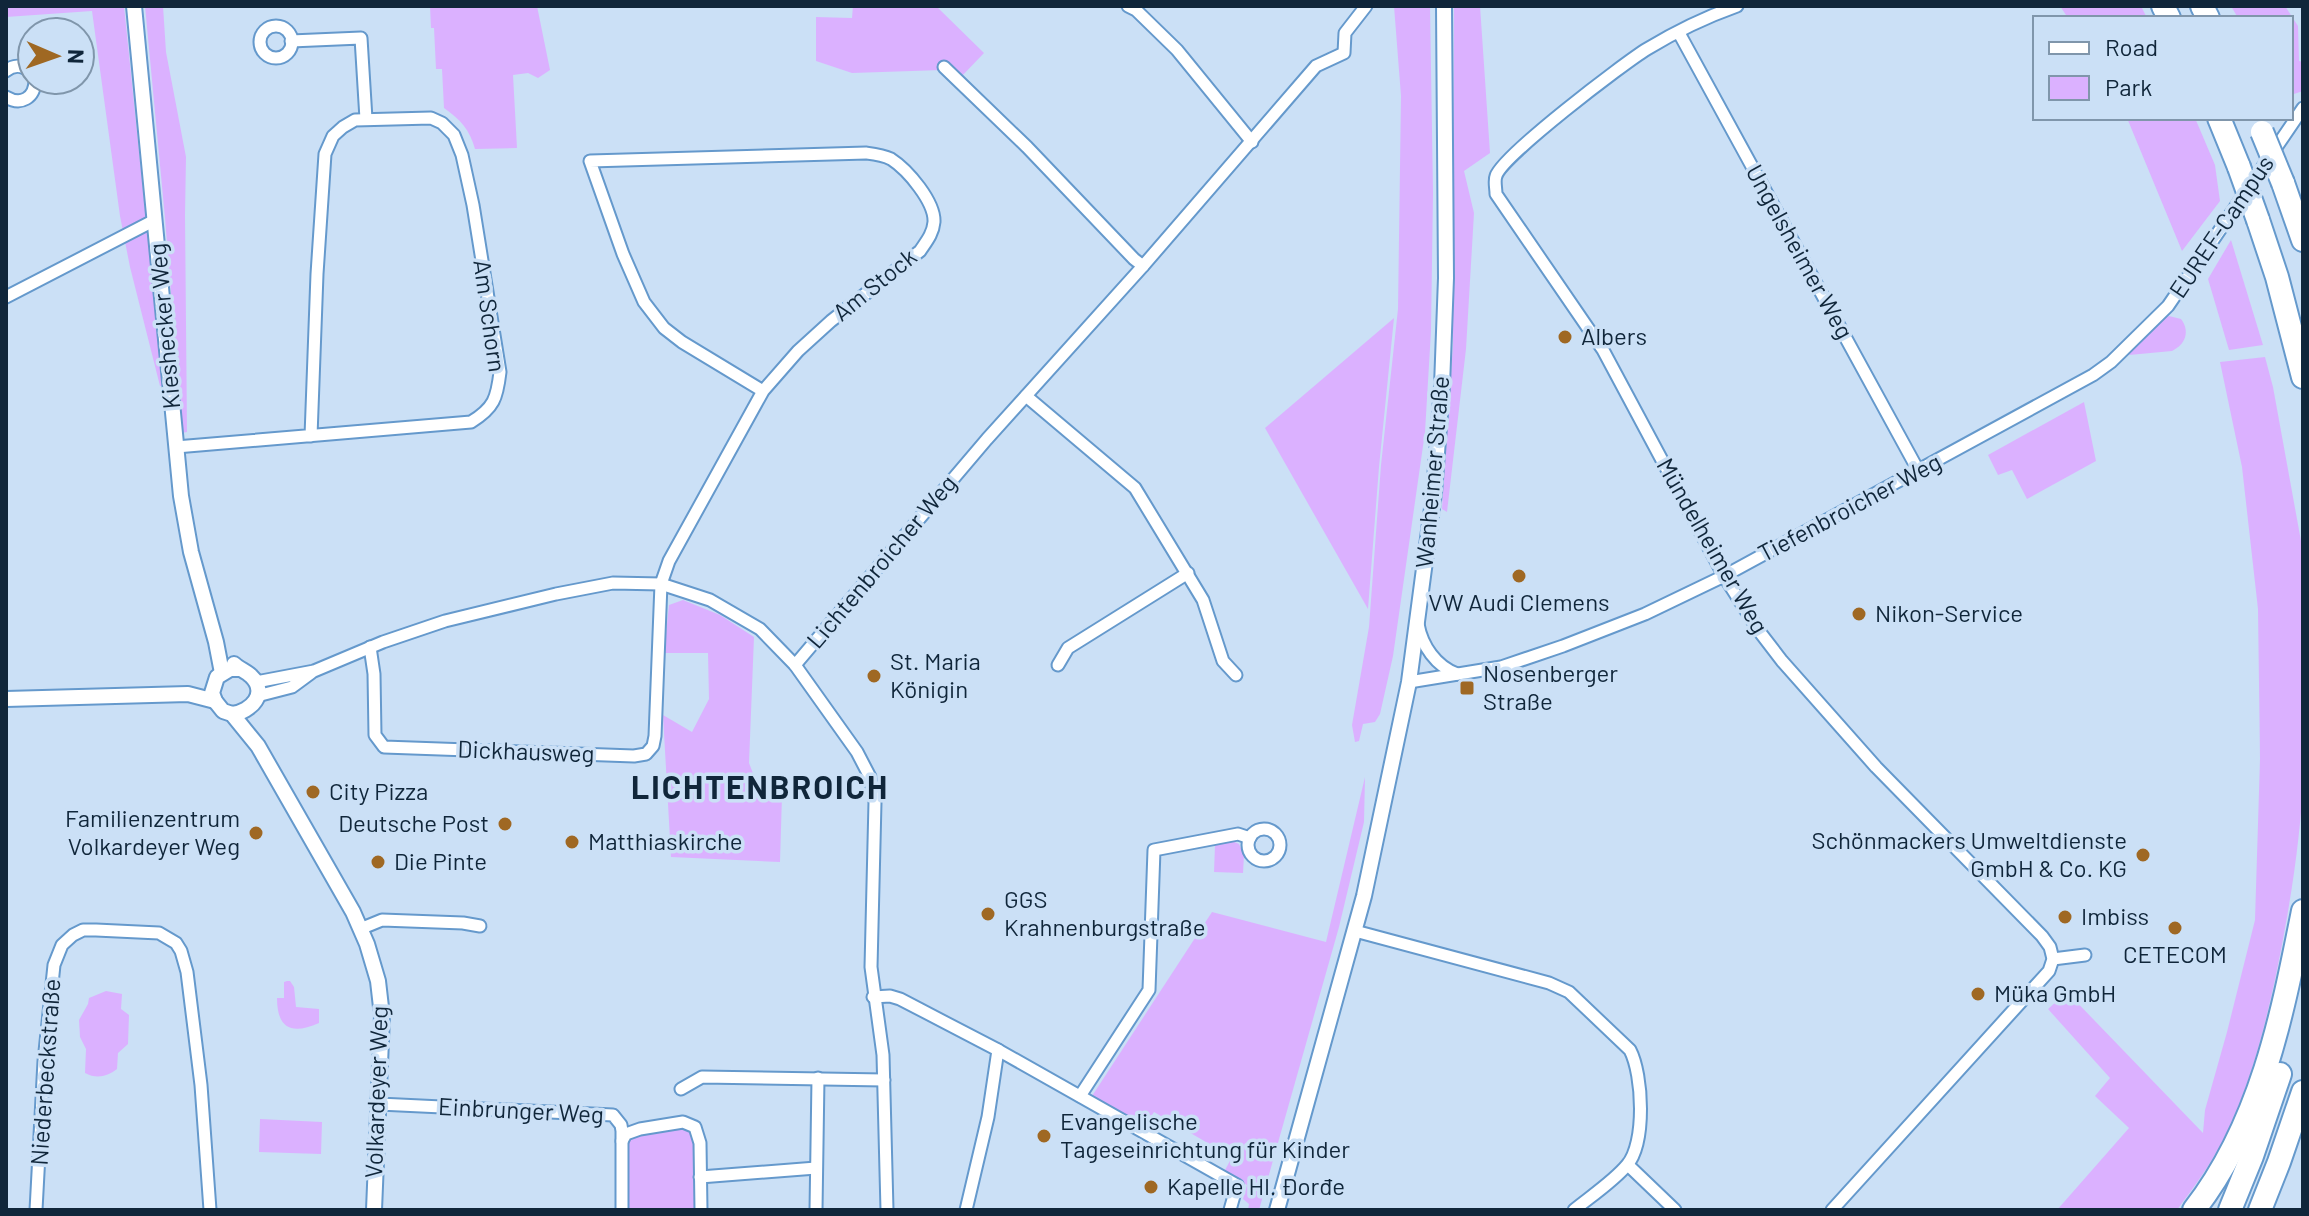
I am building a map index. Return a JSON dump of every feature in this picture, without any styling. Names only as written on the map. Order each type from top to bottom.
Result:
[{"type":"highway","points":[[2220,120],[2277,277],[2303,377]]},
{"type":"highway","points":[[2259,125],[2303,240]]},
{"type":"highway","points":[[2194,1210],[2213,1186],[2242,1132],[2263,1076],[2286,997],[2303,911]]},
{"type":"highway","points":[[2230,1210],[2282,1066],[2303,984]]},
{"type":"highway","points":[[2260,1210],[2303,1092]]},
{"type":"street","name":"Kieshecker Weg","points":[[134,6],[181,496],[216,642],[218,678]]},
{"type":"street","points":[[1128,6],[1177,50],[1252,142]]},
{"type":"street","name":"Lichtenbroicher Weg","points":[[255,695],[292,687],[314,671],[370,647],[445,621],[613,583],[661,584],[710,600],[760,629],[795,665],[987,439],[1143,266],[1316,66],[1344,53],[1345,33],[1366,6]]},
{"type":"street","name":"Wanheimer Straße","points":[[1277,1210],[1355,931],[1409,682],[1418,619],[1437,467],[1442,386],[1446,278],[1444,6]]},
{"type":"street","points":[[1679,33],[1737,6]]},
{"type":"street","name":"Ungelsheimer Weg","points":[[1679,33],[1918,470]]},
{"type":"street","name":"Mündelheimer Weg","points":[[1679,33],[1627,62],[1528,141],[1501,166],[1495,177],[1496,194],[1616,371],[1724,576],[1759,631],[1876,767],[2025,918],[2050,947],[2053,959]]},
{"type":"street","points":[[291,41],[361,38],[366,119]]},
{"type":"street","points":[[944,67],[1143,266]]},
{"type":"street","points":[[6,97],[19,101],[28,96]]},
{"type":"street","name":"EUREF-Campus","points":[[2168,306],[2303,108]]},
{"type":"street","name":"Am Schorn","points":[[176,447],[311,436],[471,422],[484,414],[497,397],[500,372],[487,288],[465,167],[454,135],[442,123],[431,118],[355,120],[333,136],[325,154],[311,436]]},
{"type":"street","name":"Am Stock","points":[[661,584],[669,561],[763,391],[798,351],[831,321],[920,251],[934,226],[934,212],[928,199],[902,168],[880,155],[590,161],[623,254],[644,302],[675,337],[763,391]]},
{"type":"street","points":[[6,297],[155,220]]},
{"type":"street","name":"Tiefenbroicher Weg","points":[[1409,682],[1501,667],[1645,614],[1724,576],[2093,375],[2111,362],[2168,306]]},
{"type":"street","points":[[1026,396],[1135,488],[1203,600],[1223,661],[1236,675]]},
{"type":"street","points":[[1058,665],[1068,648],[1188,573]]},
{"type":"street","name":"Dickhausweg","points":[[370,647],[374,674],[375,735],[384,747],[640,756],[650,751],[655,736],[661,584]]},
{"type":"street","points":[[1418,619],[1429,651],[1444,667],[1458,674]]},
{"type":"street","name":"Kieshecker Weg","points":[[216,642],[223,656],[239,669]]},
{"type":"street","points":[[795,665],[857,752],[873,789],[871,967],[883,1055],[887,1210]]},
{"type":"street","points":[[188,694],[230,669],[249,673],[255,695],[242,713],[232,714]]},
{"type":"street","points":[[215,701],[212,693],[218,678]]},
{"type":"street","points":[[6,699],[188,694],[215,701]]},
{"type":"street","name":"Volkardeyer Weg","points":[[255,695],[258,746]]},
{"type":"street","name":"Volkardeyer Weg","points":[[215,701],[223,711],[232,714],[258,746],[353,912],[378,981],[381,1004],[374,1210]]},
{"type":"street","points":[[1080,1096],[1149,990],[1154,850],[1238,834],[1250,838]]},
{"type":"street","points":[[360,929],[382,920],[480,926]]},
{"type":"street","name":"Niederbeckstraße","points":[[36,1210],[42,1088],[54,965],[62,945],[73,935],[83,930],[96,930],[159,933],[176,943],[181,951],[187,972],[201,1085],[210,1210]]},
{"type":"street","points":[[1355,931],[1549,983],[1569,992],[1630,1050],[1641,1087],[1637,1147],[1628,1165],[1574,1210]]},
{"type":"street","points":[[1832,1210],[2049,971],[2053,959],[2085,955]]},
{"type":"street","points":[[873,997],[900,999],[998,1050],[1237,1185],[1230,1210]]},
{"type":"street","points":[[966,1210],[988,1117],[998,1050]]},
{"type":"street","points":[[681,1089],[702,1077],[884,1080]]},
{"type":"street","points":[[816,1210],[818,1078]]},
{"type":"street","name":"Einbrunger Weg","points":[[379,1104],[606,1113],[617,1118],[621,1125],[622,1210]]},
{"type":"street","points":[[621,1141],[633,1131],[683,1122],[695,1127],[699,1137],[701,1210]]},
{"type":"street","points":[[1628,1165],[1675,1210]]},
{"type":"street","points":[[700,1177],[816,1168]]},
{"type":"green space","points":[[6,6],[124,6],[163,386],[160,386],[120,216],[96,40],[96,16],[93,16],[92,11],[6,17]]},
{"type":"green space","points":[[145,6],[163,6],[166,52],[186,157],[187,432],[182,433],[165,218]]},
{"type":"green space","points":[[430,6],[537,6],[550,70],[538,78],[528,73],[513,75],[517,148],[475,149],[464,126],[444,108],[442,69],[436,69]]},
{"type":"green space","points":[[853,6],[936,6],[984,53],[960,78],[942,70],[852,73],[816,61],[816,17],[852,18]]},
{"type":"green space","points":[[1394,6],[1430,6],[1433,193],[1431,331],[1425,432],[1393,656],[1380,714],[1375,722],[1363,724],[1359,741],[1355,742],[1352,725],[1369,627],[1381,465],[1398,309],[1401,96]]},
{"type":"green space","points":[[1454,6],[1480,6],[1490,153],[1464,171],[1474,213],[1466,349],[1447,512],[1442,509],[1453,345]]},
{"type":"green space","points":[[2060,6],[2141,6],[2146,16],[2067,16]]},
{"type":"green space","points":[[2231,6],[2285,6],[2292,16],[2237,16]]},
{"type":"green space","points":[[2293,18],[2298,26],[2299,61],[2303,62],[2303,91],[2293,94]]},
{"type":"green space","points":[[2128,120],[2196,120],[2215,165],[2220,201],[2182,251]]},
{"type":"green space","points":[[2231,240],[2263,345],[2229,350],[2208,279]]},
{"type":"green space","points":[[2169,316],[2181,319],[2184,324],[2186,333],[2181,345],[2172,351],[2129,355],[2130,351]]},
{"type":"green space","points":[[1394,318],[1379,467],[1368,609],[1265,428]]},
{"type":"green space","points":[[2265,357],[2303,552],[2303,786],[2289,904],[2266,1017],[2249,1078],[2224,1138],[2177,1210],[2057,1210],[2129,1128],[2095,1096],[2110,1078],[2048,1009],[2067,992],[2203,1133],[2205,1110],[2255,920],[2260,759],[2258,609],[2242,467],[2220,362]]},
{"type":"green space","points":[[2084,402],[2096,461],[2027,499],[2012,470],[1998,475],[1988,455]]},
{"type":"green space","points":[[683,600],[720,615],[754,637],[749,763],[761,794],[782,795],[780,862],[671,857],[663,715],[692,732],[709,699],[708,653],[664,653],[669,605]]},
{"type":"green space","points":[[1365,777],[1364,822],[1339,927],[1259,1210],[1248,1210],[1249,1204],[1243,1199],[1247,1185],[1224,1172],[1232,1157],[1154,1112],[1145,1127],[1092,1096],[1212,912],[1326,942]]},
{"type":"green space","points":[[1232,841],[1239,844],[1244,855],[1243,873],[1214,872],[1215,845]]},
{"type":"green space","points":[[290,981],[294,987],[296,1007],[319,1009],[319,1023],[294,1029],[283,1023],[277,998],[284,998],[284,982]]},
{"type":"green space","points":[[106,991],[122,994],[121,1009],[129,1015],[128,1044],[118,1053],[117,1069],[93,1076],[85,1073],[86,1049],[80,1037],[79,1020],[89,998]]},
{"type":"green space","points":[[260,1119],[322,1122],[321,1154],[259,1152]]},
{"type":"green space","points":[[683,1122],[695,1127],[701,1210],[623,1210],[627,1134]]},
{"type":"place","name":"Albers","points":[[1565,337]]},
{"type":"place","name":"VW Audi Clemens","points":[[1519,576]]},
{"type":"place","name":"Nikon-Service","points":[[1859,614]]},
{"type":"place","name":"St. Maria Königin","points":[[874,676]]},
{"type":"place","name":"Nosenberger Straße","points":[[1467,688]]},
{"type":"place","name":"City Pizza","points":[[313,792]]},
{"type":"place","name":"Deutsche Post","points":[[505,824]]},
{"type":"place","name":"Familienzentrum Volkardeyer Weg","points":[[256,833]]},
{"type":"place","name":"Matthiaskirche","points":[[572,842]]},
{"type":"place","name":"Schönmackers Umweltdienste GmbH & Co. KG","points":[[2143,855]]},
{"type":"place","name":"Die Pinte","points":[[378,862]]},
{"type":"place","name":"GGS Krahnenburgstraße","points":[[988,914]]},
{"type":"place","name":"Imbiss","points":[[2065,917]]},
{"type":"place","name":"CETECOM","points":[[2175,928]]},
{"type":"place","name":"Müka GmbH","points":[[1978,994]]},
{"type":"place","name":"Evangelische Tageseinrichtung für Kinder","points":[[1044,1136]]},
{"type":"place","name":"Kapelle Hl. Đorđe","points":[[1151,1187]]},
{"type":"district","name":"LICHTENBROICH","points":[[760,788]]}]
